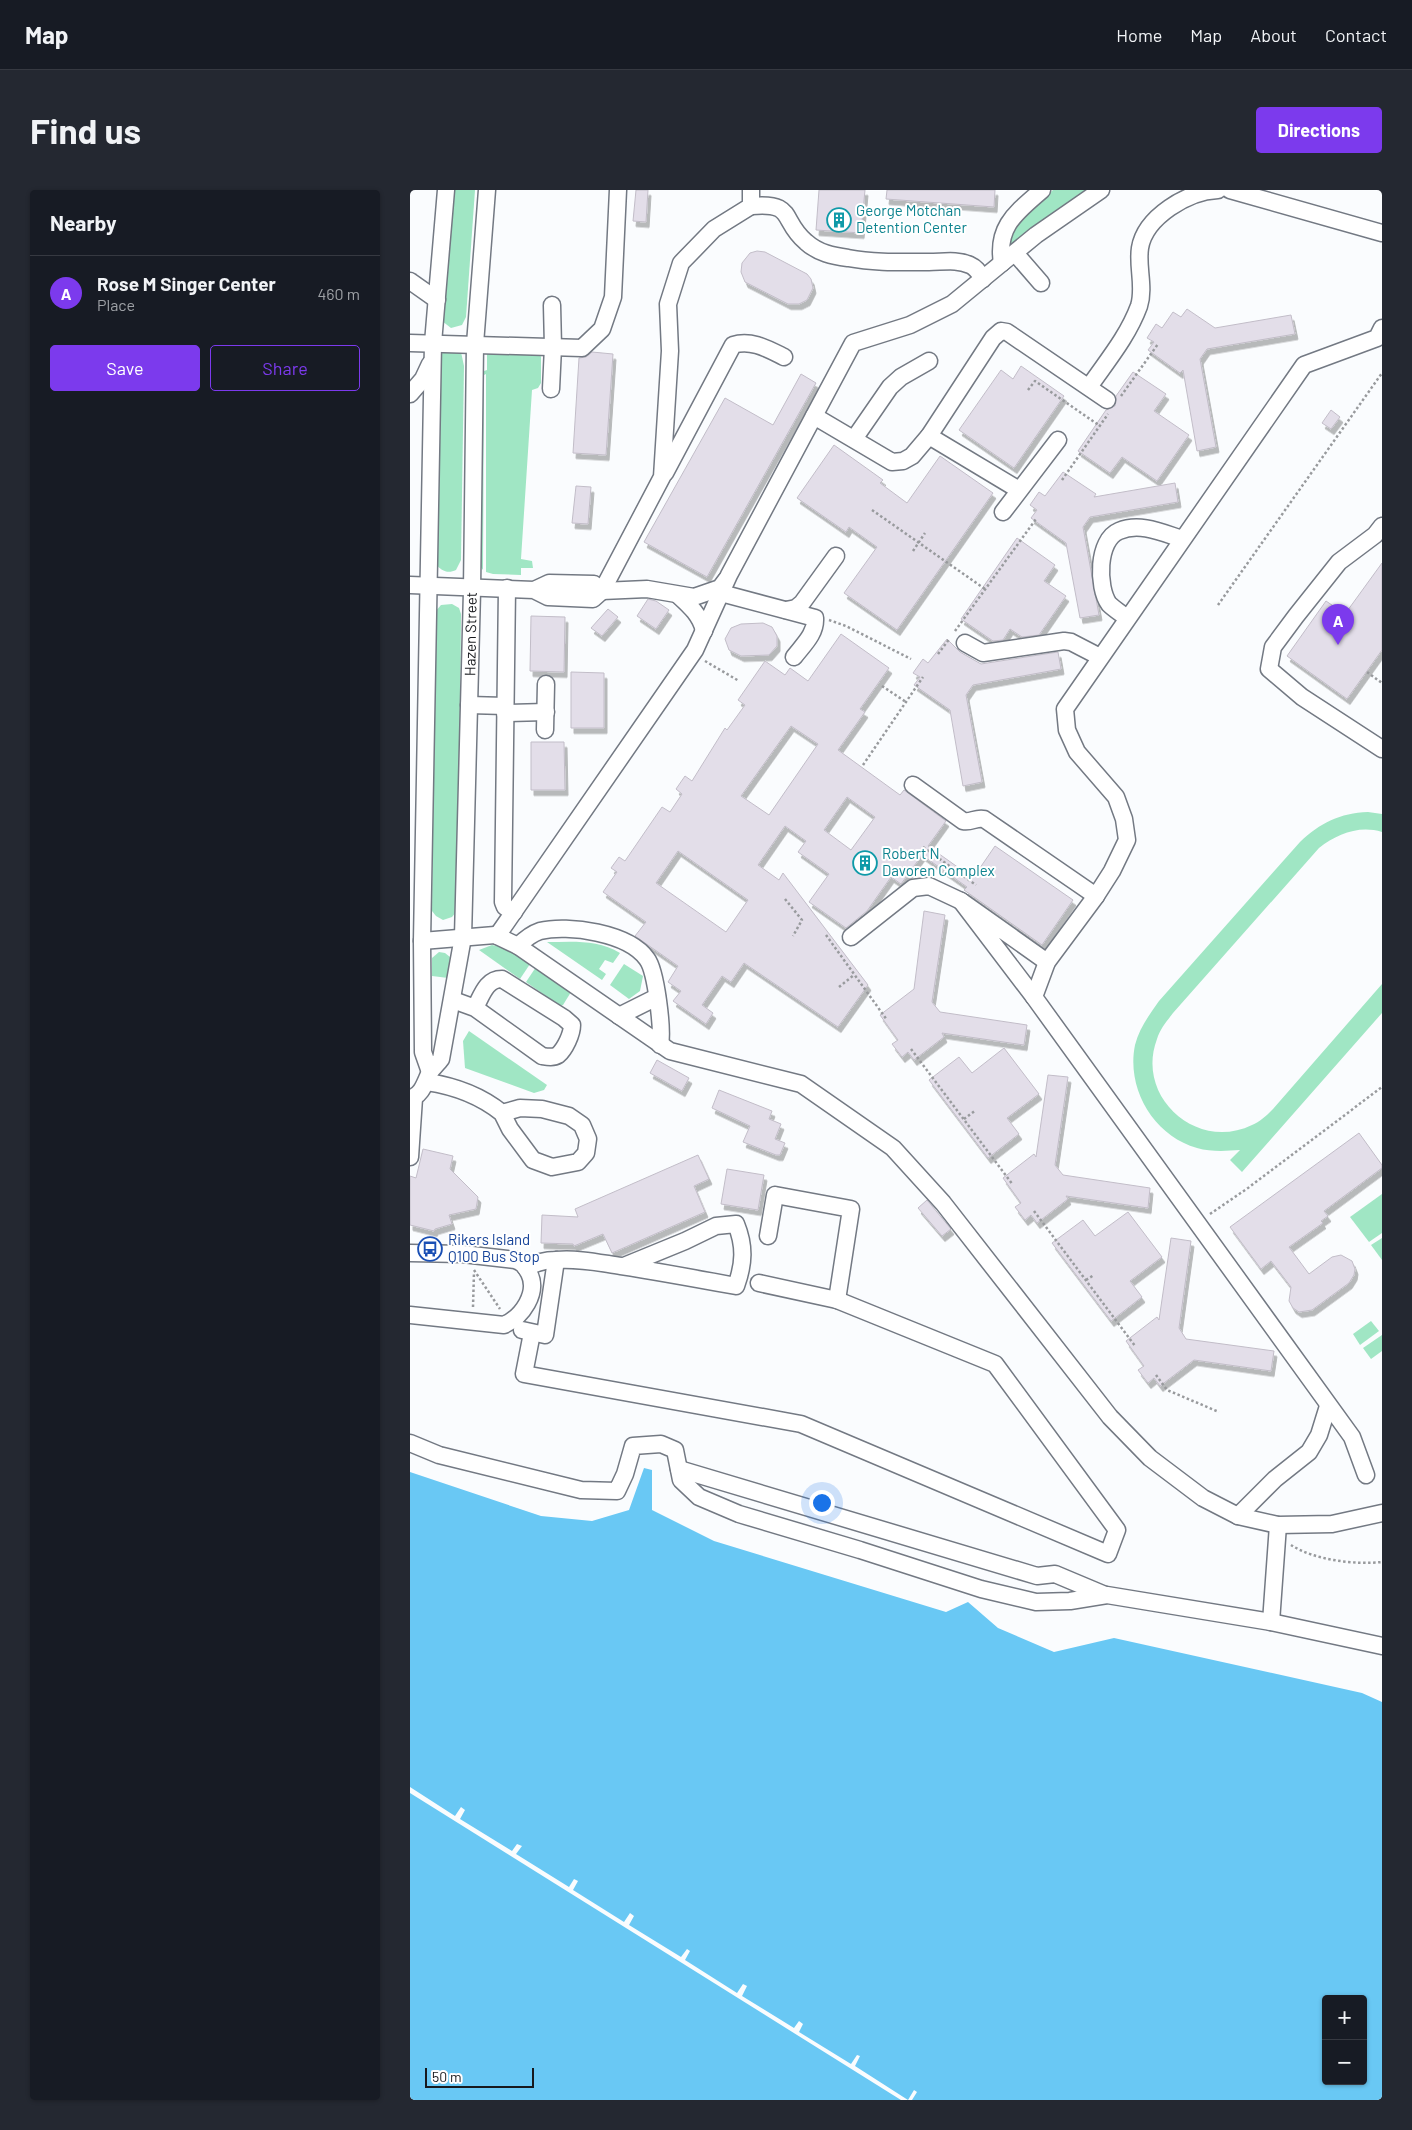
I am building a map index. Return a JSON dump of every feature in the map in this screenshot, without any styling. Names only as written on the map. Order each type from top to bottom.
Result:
[{"type":"street","points":[[446,190],[432,360],[422,941],[424,1052],[429,1077],[489,1102],[502,1113],[515,1136],[534,1160],[552,1167],[578,1162],[586,1153],[588,1139],[582,1125],[569,1116],[542,1109],[520,1108],[502,1113]]},
{"type":"street","name":"Hazen Street","points":[[412,1098],[441,1059],[464,937],[472,587],[475,344],[487,190]]},
{"type":"street","points":[[410,343],[582,348],[602,329],[613,297],[618,190]]},
{"type":"street","points":[[1002,263],[1000,248],[1003,233],[1016,213],[1042,190]]},
{"type":"street","points":[[497,936],[693,654],[729,576],[853,343],[910,325],[952,304],[1036,235],[1101,190]]},
{"type":"street","points":[[1089,387],[1124,336],[1139,304],[1140,248],[1147,232],[1163,212],[1188,196],[1218,190]]},
{"type":"street","points":[[1230,190],[1382,233]]},
{"type":"street","points":[[662,477],[670,351],[668,304],[673,284],[681,263],[714,230],[751,198],[781,209],[787,215],[795,230],[819,252],[849,259],[877,262],[958,261],[976,268],[982,279]]},
{"type":"street","points":[[1015,252],[1041,283]]},
{"type":"street","points":[[410,281],[437,300]]},
{"type":"street","points":[[551,390],[552,305]]},
{"type":"street","points":[[1034,997],[1047,962],[1096,896],[1112,870],[1126,840],[1124,819],[1116,797],[1077,752],[1068,730],[1065,709],[1304,365],[1377,338],[1382,328]]},
{"type":"street","points":[[814,416],[892,462],[903,461],[912,456],[929,436],[993,338],[1001,331],[1007,332],[1108,400]]},
{"type":"street","points":[[602,591],[733,344],[741,342],[752,343],[784,357]]},
{"type":"street","points":[[410,394],[423,379],[432,360]]},
{"type":"street","points":[[854,439],[890,387],[901,377],[929,361]]},
{"type":"street","points":[[929,436],[1020,490]]},
{"type":"street","points":[[1003,512],[1058,440]]},
{"type":"street","points":[[1382,526],[1375,535],[1339,562],[1296,616],[1273,647],[1269,669],[1302,697],[1382,749]]},
{"type":"street","points":[[1127,618],[1110,604],[1103,590],[1101,571],[1104,546],[1118,531],[1135,527],[1150,529],[1182,539]]},
{"type":"street","points":[[786,610],[796,608],[802,603],[836,556]]},
{"type":"street","points":[[410,585],[534,590],[549,583],[594,584],[602,591],[647,589],[694,597],[720,588],[729,576]]},
{"type":"street","points":[[507,588],[503,902],[505,907],[514,912]]},
{"type":"street","points":[[721,594],[815,618],[816,626],[813,632],[794,657]]},
{"type":"street","points":[[680,596],[702,622],[704,631]]},
{"type":"street","points":[[965,644],[983,653],[1071,642],[1100,657]]},
{"type":"street","points":[[545,730],[546,684]]},
{"type":"street","points":[[469,705],[546,712]]},
{"type":"street","points":[[913,785],[963,821],[968,822],[978,818],[984,819],[1096,896]]},
{"type":"street","points":[[851,937],[913,888],[929,886],[961,901],[1047,962]]},
{"type":"street","points":[[961,901],[1034,997],[1352,1437],[1366,1475]]},
{"type":"street","points":[[518,946],[527,936],[540,931],[555,929],[593,932],[613,936],[647,958],[652,968],[661,1023],[660,1045]]},
{"type":"street","points":[[422,941],[497,936],[518,946],[670,1052],[801,1084],[893,1148],[943,1203],[1110,1417],[1150,1458],[1202,1498],[1238,1516],[1278,1530],[1332,1524],[1382,1513]]},
{"type":"street","points":[[453,1000],[475,1008],[542,1056],[552,1058],[559,1054],[572,1032],[572,1026],[564,1018],[502,979],[492,980],[488,984],[475,1008]]},
{"type":"street","points":[[619,1016],[657,997]]},
{"type":"street","points":[[410,1114],[412,1098]]},
{"type":"street","points":[[410,1157],[412,1098]]},
{"type":"street","points":[[768,1236],[775,1195],[851,1209],[837,1300]]},
{"type":"street","points":[[526,1268],[535,1264],[556,1260],[582,1260],[736,1286],[742,1267],[743,1240],[736,1224],[716,1226],[624,1266]]},
{"type":"street","points":[[410,1253],[463,1254],[521,1262],[531,1277],[532,1288],[529,1300],[511,1322],[504,1325]]},
{"type":"street","points":[[410,1315],[504,1325],[545,1335],[556,1260]]},
{"type":"street","points":[[532,1333],[524,1374],[801,1424],[1108,1554],[1117,1530],[995,1364],[837,1300],[759,1283]]},
{"type":"street","points":[[1238,1516],[1275,1479],[1309,1452],[1319,1435],[1328,1406]]},
{"type":"street","points":[[410,1443],[439,1455],[581,1490],[617,1491],[625,1474],[633,1446],[661,1444],[675,1450],[682,1480],[699,1497],[739,1514],[860,1550],[980,1589],[1036,1602],[1107,1596]]},
{"type":"street","points":[[679,1469],[1037,1576],[1056,1574],[1107,1596],[1271,1622],[1382,1646]]},
{"type":"street","points":[[1271,1622],[1278,1530]]},
{"type":"path","points":[[1218,605],[1382,373]]},
{"type":"path","points":[[1028,390],[1035,381],[1100,426]]},
{"type":"path","points":[[872,510],[985,589]]},
{"type":"path","points":[[938,654],[985,589],[987,583],[1036,519]]},
{"type":"path","points":[[913,551],[925,533]]},
{"type":"path","points":[[815,618],[833,621],[911,659]]},
{"type":"path","points":[[693,654],[739,681]]},
{"type":"path","points":[[1367,672],[1382,683]]},
{"type":"path","points":[[863,765],[924,676]]},
{"type":"path","points":[[882,686],[906,702]]},
{"type":"path","points":[[923,848],[976,885]]},
{"type":"path","points":[[785,899],[802,920],[793,936]]},
{"type":"path","points":[[826,935],[887,1020]]},
{"type":"path","points":[[839,987],[854,975]]},
{"type":"path","points":[[911,1049],[1013,1185]]},
{"type":"path","points":[[1197,1223],[1248,1188],[1382,1087]]},
{"type":"path","points":[[964,1119],[976,1110]]},
{"type":"path","points":[[1034,1211],[1135,1346]]},
{"type":"path","points":[[463,1254],[501,1310],[504,1325]]},
{"type":"path","points":[[472,1322],[474,1271]]},
{"type":"path","points":[[1086,1280],[1094,1275]]},
{"type":"path","points":[[1156,1375],[1167,1390],[1219,1412]]},
{"type":"path","points":[[1278,1530],[1296,1548],[1333,1560],[1382,1562]]},
{"type":"green space","points":[[449,190],[475,190],[466,317],[462,325],[451,328],[442,321]]},
{"type":"green space","points":[[1053,190],[1092,190],[1008,251],[1013,232],[1018,224],[1030,210]]},
{"type":"green space","points":[[445,350],[461,352],[464,366],[461,560],[456,570],[450,572],[442,570],[436,564],[440,356]]},
{"type":"green space","points":[[487,351],[540,354],[541,357],[541,383],[538,388],[532,390],[521,559],[532,561],[533,568],[521,568],[521,575],[486,572],[486,374],[484,375],[483,570],[480,566],[481,372],[487,370]]},
{"type":"green space","points":[[452,604],[459,608],[461,614],[459,839],[456,912],[452,917],[443,920],[432,911],[435,612],[441,605]]},
{"type":"green space","points":[[1368,812],[1382,814],[1382,832],[1357,830],[1349,832],[1319,848],[1173,1013],[1162,1028],[1157,1039],[1153,1060],[1155,1081],[1163,1099],[1176,1114],[1192,1125],[1211,1131],[1231,1131],[1255,1124],[1271,1111],[1382,984],[1382,1013],[1242,1172],[1230,1160],[1240,1150],[1213,1151],[1197,1148],[1182,1142],[1156,1122],[1139,1094],[1135,1078],[1133,1062],[1139,1033],[1159,1001],[1300,842],[1315,829],[1331,820],[1348,814]]},
{"type":"green space","points":[[547,942],[594,943],[620,953],[613,963],[605,960],[599,969],[606,974],[602,980]]},
{"type":"green space","points":[[492,945],[508,948],[530,964],[520,979],[479,950]]},
{"type":"green space","points":[[439,952],[445,953],[450,957],[448,978],[432,976],[432,958]]},
{"type":"green space","points":[[624,964],[643,976],[640,991],[629,999],[610,985]]},
{"type":"green space","points":[[536,967],[571,992],[563,1005],[560,1006],[526,982]]},
{"type":"green space","points":[[469,1031],[547,1085],[544,1090],[534,1093],[465,1068],[463,1041]]},
{"type":"green space","points":[[1382,1194],[1382,1233],[1369,1242],[1350,1217]]},
{"type":"green space","points":[[1382,1238],[1382,1260],[1371,1245]]},
{"type":"green space","points":[[1371,1321],[1379,1331],[1360,1345],[1353,1334]]},
{"type":"green space","points":[[1382,1335],[1382,1351],[1371,1359],[1363,1348]]},
{"type":"water","points":[[644,1468],[652,1470],[652,1510],[714,1541],[946,1612],[968,1602],[998,1628],[1054,1652],[1114,1638],[1362,1693],[1382,1702],[1382,2100],[410,2100],[410,1472],[541,1516],[592,1521],[629,1510]]},
{"type":"pier","points":[[410,1787],[455,1816],[461,1807],[465,1810],[460,1819],[512,1851],[517,1844],[522,1846],[516,1854],[569,1887],[574,1879],[578,1881],[573,1890],[624,1922],[630,1913],[634,1916],[629,1925],[681,1957],[687,1949],[690,1951],[685,1960],[737,1993],[743,1984],[747,1986],[742,1996],[794,2028],[799,2021],[803,2024],[799,2032],[851,2064],[857,2055],[860,2056],[855,2066],[908,2100],[901,2100],[410,1793]]},
{"type":"pier","points":[[914,2090],[917,2092],[912,2100],[908,2100]]},
{"type":"building","points":[[636,190],[648,190],[646,222],[633,221]]},
{"type":"building","name":"George Motchan Detention Center","points":[[819,190],[865,190],[861,233],[816,230]]},
{"type":"building","name":"George Motchan Detention Center","points":[[887,190],[995,190],[994,207],[886,199]]},
{"type":"building","points":[[757,251],[765,252],[807,274],[811,279],[813,288],[807,300],[799,304],[788,304],[745,282],[741,272],[742,263],[750,253]]},
{"type":"building","points":[[1187,309],[1215,328],[1291,315],[1295,334],[1207,349],[1200,359],[1216,447],[1197,451],[1183,370],[1180,373],[1148,350],[1154,342],[1147,338],[1156,324],[1162,328],[1173,312],[1181,317]]},
{"type":"building","points":[[592,352],[613,354],[606,455],[573,453],[579,358],[586,357]]},
{"type":"building","points":[[1021,366],[1064,396],[1014,468],[959,430],[1001,370],[1013,379]]},
{"type":"building","points":[[1133,372],[1166,394],[1154,411],[1189,435],[1157,481],[1122,457],[1110,473],[1078,451],[1106,410],[1115,406],[1116,396]]},
{"type":"building","points":[[801,374],[816,383],[707,577],[644,542],[725,398],[773,425]]},
{"type":"building","points":[[1331,410],[1340,417],[1331,429],[1322,423]]},
{"type":"building","points":[[834,445],[883,480],[880,483],[907,503],[940,456],[993,493],[897,630],[844,593],[877,547],[849,527],[846,532],[797,498]]},
{"type":"building","points":[[1063,472],[1096,494],[1094,497],[1175,483],[1178,502],[1090,517],[1083,527],[1099,615],[1080,618],[1066,543],[1031,518],[1037,510],[1030,505],[1039,492],[1045,496]]},
{"type":"building","points":[[576,486],[591,487],[588,524],[572,523]]},
{"type":"building","points":[[1017,538],[1055,565],[1044,581],[1066,596],[1039,635],[1022,637],[1010,629],[1003,640],[993,641],[961,619]]},
{"type":"building","points":[[1382,563],[1382,650],[1347,699],[1287,656],[1326,601],[1345,614]]},
{"type":"building","points":[[648,599],[656,601],[669,610],[656,629],[637,616]]},
{"type":"building","points":[[608,609],[618,617],[602,636],[591,628]]},
{"type":"building","points":[[531,616],[565,617],[564,672],[530,671]]},
{"type":"building","points":[[763,623],[772,627],[777,636],[777,646],[769,655],[741,656],[729,650],[725,639],[731,628],[741,624]]},
{"type":"building","points":[[841,634],[889,668],[860,709],[865,712],[838,750],[900,795],[904,790],[946,821],[928,846],[973,878],[995,846],[1073,900],[1042,945],[964,890],[967,887],[922,855],[901,884],[891,877],[867,911],[846,928],[809,902],[829,874],[798,852],[806,841],[785,826],[758,865],[779,880],[783,873],[868,985],[838,1027],[744,963],[731,982],[722,976],[702,1005],[713,1013],[706,1024],[673,1001],[681,991],[668,982],[678,966],[635,936],[646,922],[603,892],[617,872],[611,868],[619,857],[625,861],[662,807],[670,812],[682,794],[676,789],[685,776],[692,781],[725,728],[727,730],[745,705],[738,700],[765,661],[785,675],[790,668],[808,681]],"holes":[[[791,726],[818,744],[769,815],[741,796]],[[847,797],[875,817],[851,850],[824,830]],[[678,851],[748,900],[726,932],[656,883]]]},
{"type":"building","points":[[947,639],[960,652],[981,664],[1058,652],[1061,669],[973,685],[966,695],[982,782],[963,786],[950,710],[914,685],[920,677],[913,673],[923,659],[928,663]]},
{"type":"building","points":[[571,672],[604,673],[604,728],[571,728]]},
{"type":"building","points":[[531,742],[564,742],[565,790],[531,790]]},
{"type":"building","points":[[924,911],[945,915],[932,1002],[940,1012],[1027,1025],[1024,1045],[942,1033],[944,1037],[914,1060],[908,1052],[902,1057],[892,1044],[898,1040],[880,1015],[914,989]]},
{"type":"building","points":[[1004,1048],[1039,1094],[1007,1118],[1019,1134],[988,1158],[929,1080],[959,1057],[972,1073]]},
{"type":"building","points":[[657,1060],[689,1078],[682,1091],[650,1073]]},
{"type":"building","points":[[1048,1075],[1068,1077],[1055,1165],[1063,1175],[1150,1188],[1148,1208],[1066,1196],[1068,1199],[1037,1223],[1031,1215],[1025,1220],[1015,1207],[1021,1203],[1003,1178],[1034,1154],[1036,1157]]},
{"type":"building","points":[[719,1090],[772,1111],[769,1119],[781,1124],[775,1139],[785,1143],[780,1155],[743,1142],[750,1126],[712,1108]]},
{"type":"building","points":[[1359,1133],[1382,1165],[1382,1168],[1324,1211],[1328,1216],[1321,1221],[1323,1223],[1289,1247],[1309,1274],[1332,1257],[1341,1255],[1352,1261],[1355,1269],[1354,1275],[1349,1283],[1312,1310],[1299,1312],[1293,1308],[1289,1301],[1291,1287],[1271,1261],[1261,1269],[1230,1227]]},
{"type":"building","points":[[423,1149],[453,1156],[450,1169],[478,1197],[476,1209],[449,1215],[452,1224],[435,1229],[434,1231],[410,1225],[410,1176],[416,1178]]},
{"type":"building","points":[[698,1155],[709,1179],[694,1186],[705,1212],[612,1253],[603,1234],[574,1246],[573,1244],[541,1243],[542,1215],[578,1217],[575,1209]]},
{"type":"building","points":[[727,1169],[764,1175],[758,1210],[721,1204]]},
{"type":"building","points":[[927,1200],[951,1229],[942,1236],[918,1208]]},
{"type":"building","points":[[1128,1212],[1162,1257],[1130,1281],[1142,1297],[1111,1321],[1052,1243],[1083,1220],[1095,1236]]},
{"type":"building","points":[[1171,1238],[1191,1241],[1179,1328],[1186,1339],[1274,1351],[1271,1371],[1194,1360],[1160,1386],[1154,1378],[1148,1383],[1138,1370],[1144,1366],[1126,1341],[1157,1317],[1159,1320]]},
{"type":"place","name":"George Motchan Detention Center","points":[[839,220]]},
{"type":"place","name":"Rose M Singer Center","points":[[1338,645]]},
{"type":"place","name":"Robert N Davoren Complex","points":[[865,863]]},
{"type":"place","name":"Rikers Island Q100 Bus Stop","points":[[430,1249]]}]
